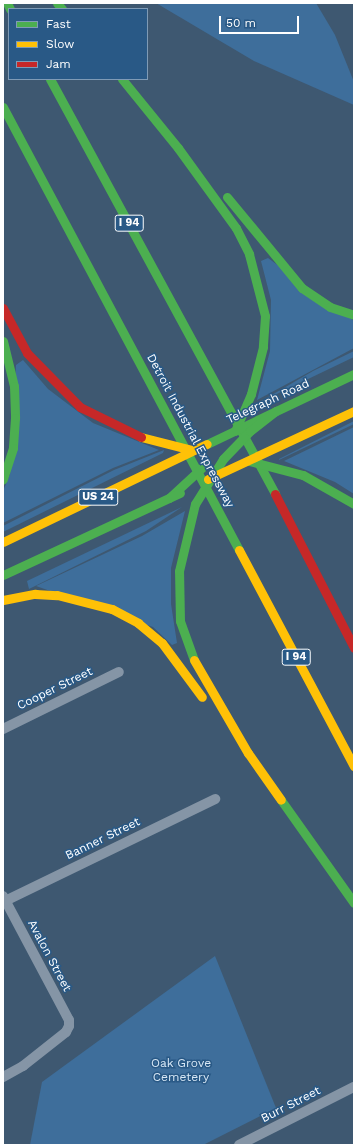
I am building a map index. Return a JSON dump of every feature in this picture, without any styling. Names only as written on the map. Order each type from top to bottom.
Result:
[{"type":"highway","name":"I 94","points":[[51,80],[208,368],[290,522],[354,648]]},
{"type":"highway","points":[[123,80],[178,148],[236,228],[249,254],[265,316],[260,368],[236,430],[212,458],[169,498]]},
{"type":"highway","name":"Detroit Industrial Expressway","points":[[3,108],[156,392],[354,766]]},
{"type":"highway","points":[[178,148],[220,189],[302,288],[330,307],[354,315]]},
{"type":"highway","points":[[3,308],[27,353],[80,407],[144,438],[192,450],[231,451],[261,449],[292,440]]},
{"type":"highway","points":[[3,341],[14,386],[15,418],[13,448],[3,479]]},
{"type":"highway","name":"Telegraph Road","points":[[192,450],[354,374]]},
{"type":"highway","points":[[276,411],[223,460],[208,479],[195,504],[183,543],[178,593],[180,621],[189,651],[205,682],[248,753],[354,903]]},
{"type":"highway","name":"US 24","points":[[3,575],[208,479],[250,461],[354,411]]},
{"type":"highway","name":"US 24","points":[[3,542],[192,450]]},
{"type":"highway","points":[[154,469],[212,458],[250,461],[303,475],[354,504]]},
{"type":"highway","points":[[3,600],[35,594],[87,600],[112,608],[138,623],[162,643],[223,726],[248,753]]},
{"type":"street","name":"Cooper Street","points":[[3,729],[119,672]]},
{"type":"street","name":"Banner Street","points":[[4,899],[215,799]]},
{"type":"street","name":"Avalon Street","points":[[3,1077],[23,1066],[67,1029],[68,1020],[4,899]]},
{"type":"street","name":"Burr Street","points":[[239,1145],[354,1087]]},
{"type":"green space","points":[[156,3],[316,3],[335,35],[354,82],[354,105],[254,61]]},
{"type":"green space","points":[[268,258],[354,321],[354,348],[257,400],[270,351],[271,300],[261,261]]},
{"type":"green space","points":[[354,351],[354,357],[258,403],[313,371]]},
{"type":"green space","points":[[23,360],[48,389],[93,423],[159,450],[113,468],[3,523],[3,491],[10,474],[16,365]]},
{"type":"green space","points":[[354,421],[354,424],[279,460],[279,459]]},
{"type":"green space","points":[[354,427],[354,494],[335,482],[284,461]]},
{"type":"green space","points":[[164,450],[163,453],[3,532],[3,526],[114,470]]},
{"type":"green space","points":[[182,507],[146,531],[29,589],[27,581]]},
{"type":"green space","points":[[185,511],[171,568],[171,604],[177,643],[172,645],[153,627],[36,586],[142,536]]},
{"type":"green space","name":"Oak Grove Cemetery","points":[[215,956],[276,1108],[203,1145],[30,1145],[42,1082]]},
{"type":"traffic: fast","points":[[7,3],[10,8]]},
{"type":"traffic: fast","points":[[57,3],[61,8]]},
{"type":"traffic: fast","points":[[51,80],[275,494]]},
{"type":"traffic: fast","points":[[123,80],[178,148],[236,228],[249,254],[265,316],[263,347],[251,394],[235,431]]},
{"type":"traffic: fast","points":[[3,107],[239,550]]},
{"type":"traffic: fast","points":[[227,197],[302,288],[330,307],[354,315]]},
{"type":"traffic: fast","points":[[3,341],[14,386],[15,418],[13,448],[3,479]]},
{"type":"traffic: fast","points":[[207,444],[354,374]]},
{"type":"traffic: fast","points":[[194,660],[180,621],[179,571],[195,504],[223,459],[250,431],[276,411]]},
{"type":"traffic: fast","points":[[249,461],[303,475],[354,504]]},
{"type":"traffic: fast","points":[[169,498],[206,464]]},
{"type":"traffic: fast","points":[[3,575],[180,493]]},
{"type":"traffic: fast","points":[[281,800],[354,903]]},
{"type":"traffic: slow","points":[[208,479],[354,411]]},
{"type":"traffic: slow","points":[[141,437],[192,450]]},
{"type":"traffic: slow","points":[[3,542],[207,444]]},
{"type":"traffic: slow","points":[[239,550],[354,766]]},
{"type":"traffic: slow","points":[[3,600],[35,594],[57,595],[112,609],[138,623],[162,643],[202,697]]},
{"type":"traffic: slow","points":[[194,660],[248,753],[281,800]]},
{"type":"traffic: jam","points":[[3,308],[27,353],[80,407],[141,437]]},
{"type":"traffic: jam","points":[[275,494],[354,648]]}]
